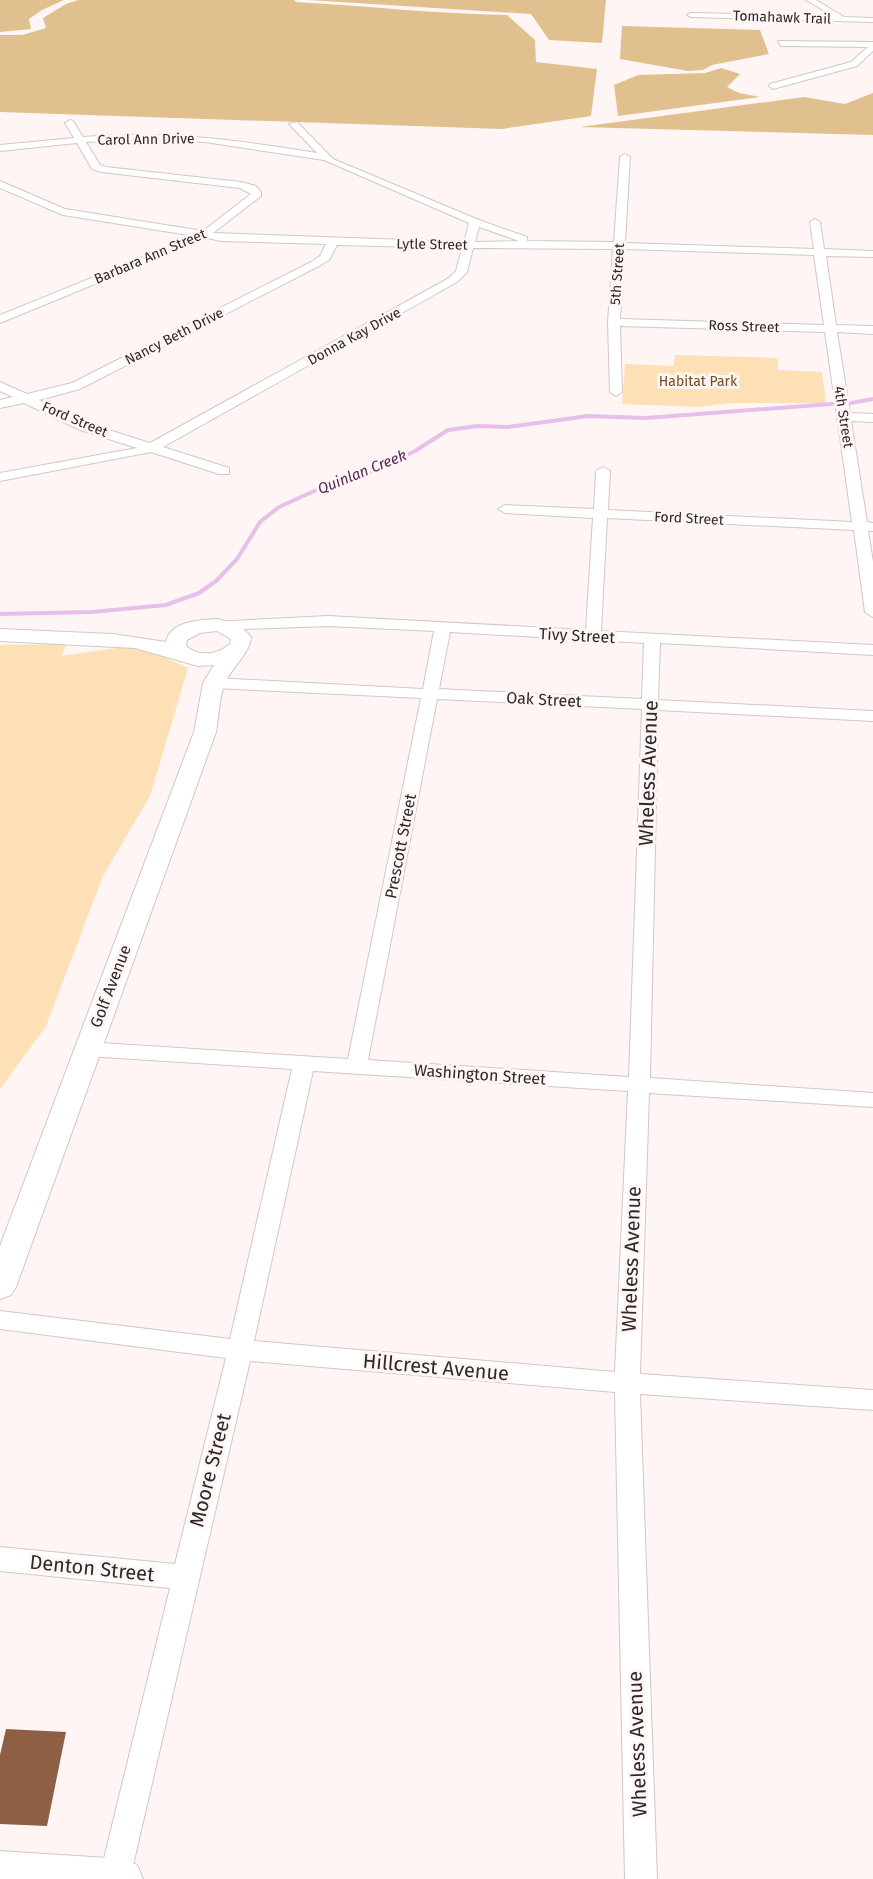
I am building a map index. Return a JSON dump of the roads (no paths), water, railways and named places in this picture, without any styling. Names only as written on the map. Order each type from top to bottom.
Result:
[{"type":"main road","points":[[0,635],[118,640],[163,646],[186,655],[211,659],[237,647],[235,631],[217,626],[118,640]]},
{"type":"main road","points":[[185,631],[174,642],[214,683]]},
{"type":"main road","name":"Golf Avenue","points":[[0,1287],[7,1248],[86,1049],[205,732],[214,683],[237,647]]},
{"type":"main road","points":[[0,1871],[123,1879]]},
{"type":"street","points":[[810,0],[844,19]]},
{"type":"street","points":[[730,6],[748,16]]},
{"type":"street","name":"Tomahawk Trail","points":[[692,15],[873,20]]},
{"type":"street","points":[[781,43],[873,46]]},
{"type":"street","points":[[773,86],[854,64],[873,46]]},
{"type":"street","name":"Barbara Ann Street","points":[[0,320],[205,235],[254,198],[256,191],[241,185],[105,170],[96,167],[70,123]]},
{"type":"street","points":[[294,124],[327,158],[475,222],[534,243]]},
{"type":"street","name":"Carol Ann Drive","points":[[0,148],[141,136],[205,138],[327,158]]},
{"type":"street","name":"5th Street","points":[[616,392],[614,322],[625,157]]},
{"type":"street","name":"Lytle Street","points":[[0,184],[63,212],[221,238],[468,245],[534,243],[873,254]]},
{"type":"street","name":"Donna Kay Drive","points":[[0,477],[151,448],[453,280],[461,272],[475,222]]},
{"type":"street","name":"4th Street","points":[[815,222],[844,417],[867,527],[873,612]]},
{"type":"street","name":"Nancy Beth Drive","points":[[0,404],[76,386],[315,264],[325,258],[333,241]]},
{"type":"street","name":"Ross Street","points":[[614,322],[873,330]]},
{"type":"street","name":"Ford Street","points":[[0,386],[85,427],[224,471]]},
{"type":"street","points":[[844,417],[873,418]]},
{"type":"street","points":[[593,636],[603,471]]},
{"type":"street","name":"Ford Street","points":[[505,510],[867,527]]},
{"type":"street","name":"Tivy Street","points":[[217,626],[328,621],[873,650]]},
{"type":"street","name":"Tivy Street","points":[[237,647],[281,622]]},
{"type":"street","name":"Prescott Street","points":[[357,1065],[443,627]]},
{"type":"street","name":"Wheless Avenue","points":[[641,1879],[627,1383],[639,1085],[651,638]]},
{"type":"street","name":"Oak Street","points":[[214,683],[873,716]]},
{"type":"street","name":"Washington Street","points":[[86,1049],[873,1100]]},
{"type":"street","name":"Moore Street","points":[[114,1878],[240,1350],[304,1062]]},
{"type":"street","name":"Hillcrest Avenue","points":[[0,1320],[240,1350],[627,1383],[873,1400]]},
{"type":"street","name":"Denton Street","points":[[0,1558],[184,1577]]},
{"type":"waterway","name":"Quinlan Creek","points":[[851,403],[873,399]]},
{"type":"waterway","name":"Quinlan Creek","points":[[0,614],[92,612],[166,605],[199,593],[216,581],[237,559],[260,522],[279,507],[332,483],[366,474],[415,451],[448,430],[478,426],[508,427],[588,416],[646,418],[832,404]]},
{"type":"park label","name":"Habitat Park","points":[[698,381]]}]
